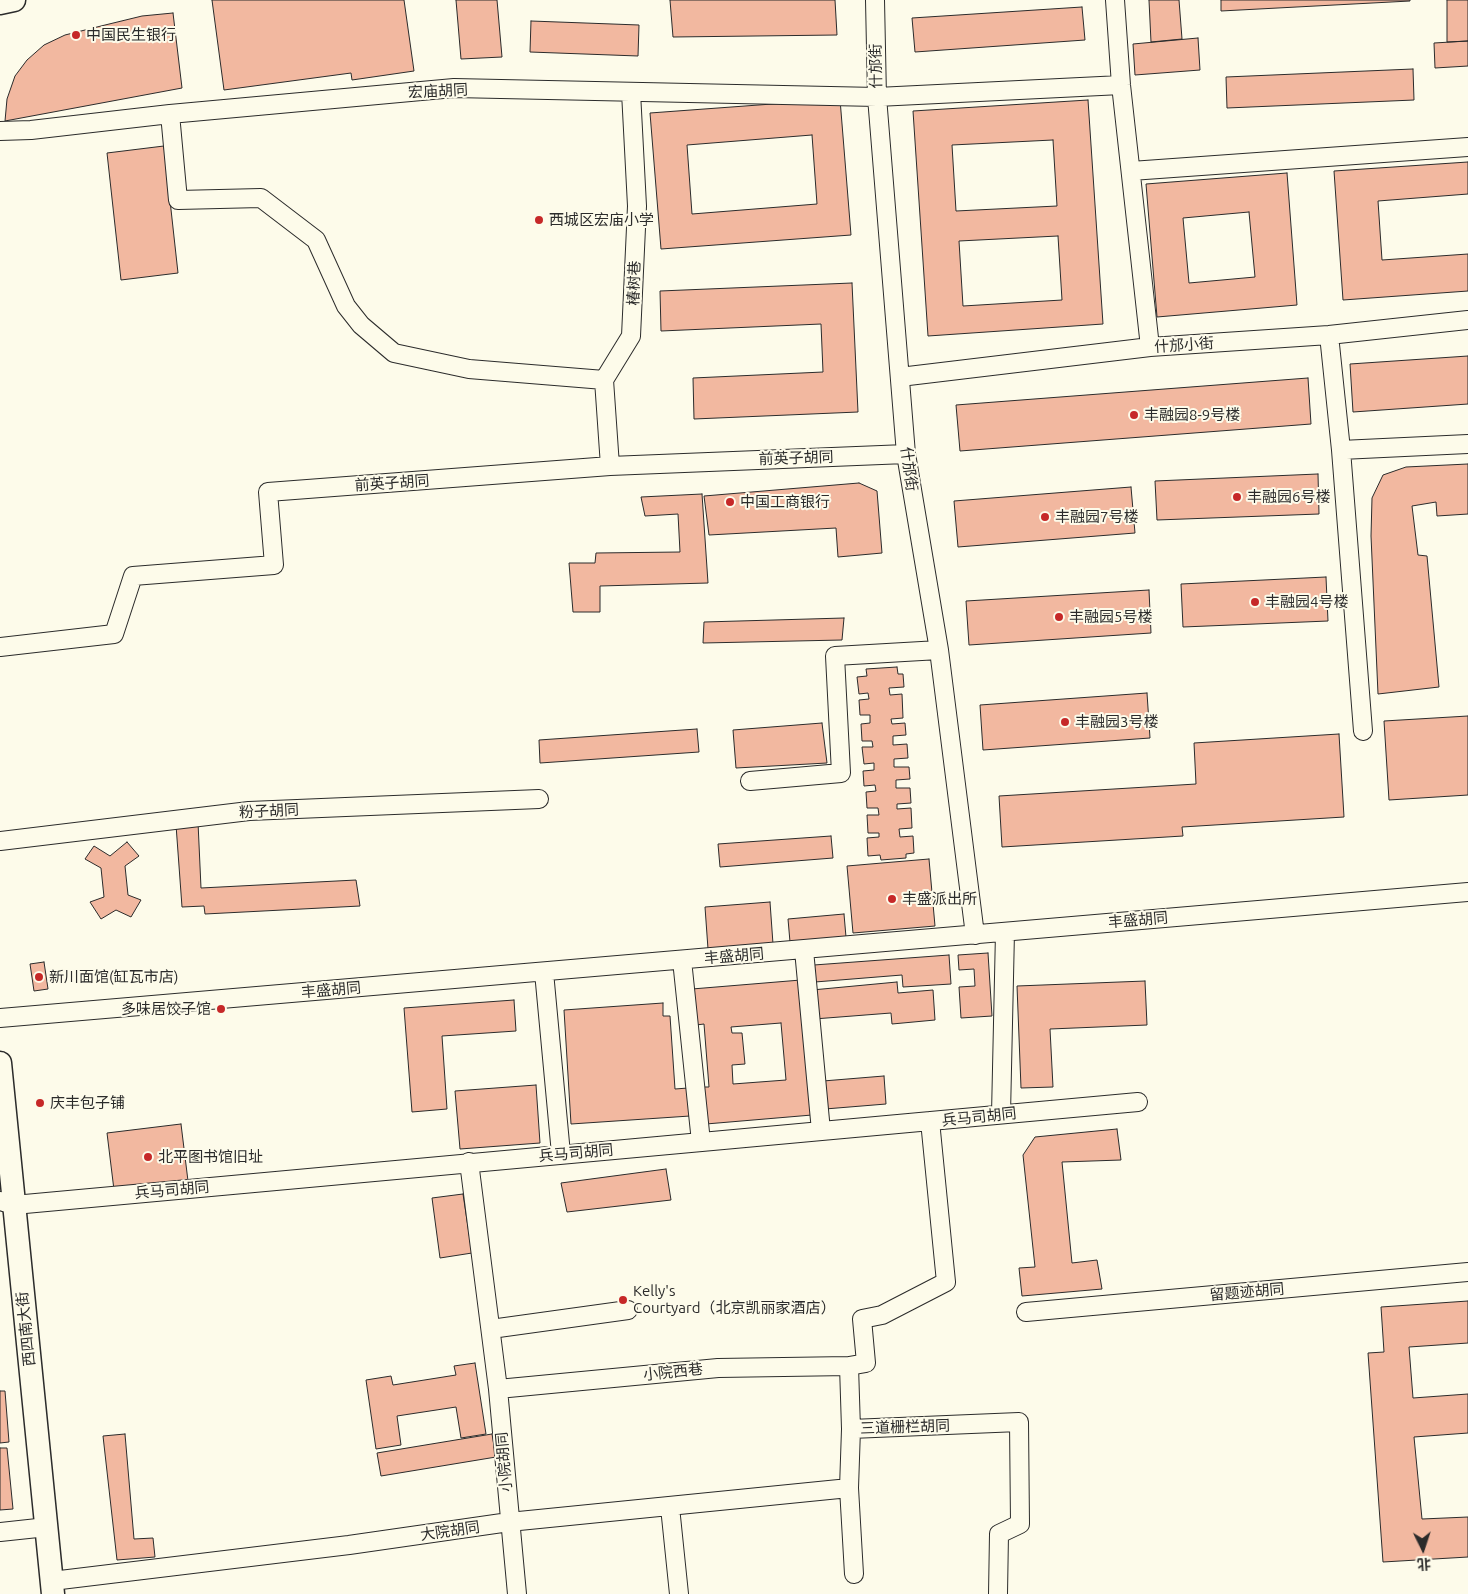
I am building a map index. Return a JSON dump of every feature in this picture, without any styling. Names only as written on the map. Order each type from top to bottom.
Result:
[{"type":"main road","points":[[0,3],[14,0]]},
{"type":"main road","name":"西四南大街","points":[[0,1064],[7,1203],[53,1588]]},
{"type":"street","name":"什邡街","points":[[875,0],[877,97],[906,454],[939,650],[975,935]]},
{"type":"street","points":[[1115,0],[1121,85],[1150,347]]},
{"type":"street","name":"宏庙胡同","points":[[0,131],[31,130],[170,114],[454,88],[877,97],[1121,85]]},
{"type":"street","name":"椿树巷","points":[[604,380],[631,336],[637,206],[631,92]]},
{"type":"street","points":[[170,114],[178,200],[261,198],[316,240],[346,306],[361,325],[394,353],[469,369],[604,380],[610,466]]},
{"type":"street","points":[[1131,172],[1468,147]]},
{"type":"street","name":"什邡小街","points":[[900,377],[1150,347],[1329,335],[1468,320]]},
{"type":"street","points":[[1329,335],[1341,450],[1363,731]]},
{"type":"street","points":[[1341,450],[1468,444]]},
{"type":"street","name":"前英子胡同","points":[[0,647],[114,634],[133,576],[274,566],[268,492],[610,466],[906,454]]},
{"type":"street","points":[[750,781],[841,773],[834,656],[939,650]]},
{"type":"street","name":"粉子胡同","points":[[0,841],[249,811],[539,799]]},
{"type":"street","name":"丰盛胡同","points":[[0,1018],[1468,892]]},
{"type":"street","points":[[1001,1114],[1005,932]]},
{"type":"street","points":[[804,950],[821,1131]]},
{"type":"street","points":[[682,960],[702,1142]]},
{"type":"street","points":[[544,972],[561,1154]]},
{"type":"street","name":"兵马司胡同","points":[[7,1203],[1138,1102]]},
{"type":"street","points":[[851,1429],[848,1366],[866,1363],[862,1318],[882,1315],[946,1282],[930,1122]]},
{"type":"street","name":"小院胡同","points":[[469,1162],[498,1389],[517,1594]]},
{"type":"street","name":"留题迹胡同","points":[[1026,1312],[1468,1272]]},
{"type":"street","points":[[491,1329],[628,1310]]},
{"type":"street","name":"小院西巷","points":[[498,1389],[718,1368],[848,1366]]},
{"type":"street","name":"三道栅栏胡同","points":[[854,1574],[849,1488],[851,1429],[1018,1422],[1020,1524],[999,1534],[998,1594]]},
{"type":"street","name":"大院胡同","points":[[53,1588],[509,1522],[849,1488]]},
{"type":"street","points":[[670,1507],[679,1594]]},
{"type":"street","points":[[0,1532],[47,1527]]},
{"type":"building","points":[[212,0],[404,0],[414,71],[352,80],[351,73],[224,90]]},
{"type":"building","points":[[456,0],[497,0],[502,57],[461,59]]},
{"type":"building","points":[[670,0],[835,0],[837,35],[673,37]]},
{"type":"building","points":[[1149,0],[1179,0],[1182,39],[1151,42]]},
{"type":"building","points":[[1221,0],[1410,0],[1410,1],[1221,11]]},
{"type":"building","points":[[1447,0],[1468,0],[1468,41],[1447,42]]},
{"type":"building","points":[[1082,7],[1085,40],[915,52],[912,18]]},
{"type":"building","points":[[173,13],[182,88],[5,121],[7,99],[15,76],[27,60],[44,45],[65,35],[101,26],[142,16]]},
{"type":"building","points":[[531,21],[639,25],[638,56],[530,52]]},
{"type":"building","points":[[1198,38],[1200,70],[1135,75],[1133,44]]},
{"type":"building","points":[[1468,41],[1468,66],[1435,68],[1434,43]]},
{"type":"building","points":[[1413,69],[1414,100],[1227,108],[1226,77]]},
{"type":"building","points":[[840,99],[851,235],[661,249],[650,113]],"holes":[[[812,135],[817,204],[692,214],[687,145]]]},
{"type":"building","points":[[1088,100],[1103,324],[928,336],[913,111]],"holes":[[[1053,140],[1057,206],[956,211],[952,145]],[[1058,236],[1062,300],[963,306],[959,241]]]},
{"type":"building","points":[[164,146],[178,273],[121,280],[107,153]]},
{"type":"building","points":[[1468,162],[1468,194],[1378,201],[1382,260],[1468,254],[1468,291],[1343,300],[1334,171]]},
{"type":"building","points":[[1287,173],[1297,305],[1157,317],[1146,184]],"holes":[[[1249,212],[1255,277],[1189,283],[1183,218]]]},
{"type":"building","points":[[852,283],[858,412],[694,419],[693,378],[823,372],[821,324],[661,331],[660,291]]},
{"type":"building","points":[[1468,356],[1468,404],[1353,412],[1350,364]]},
{"type":"building","name":"丰融园8-9号楼","points":[[1308,378],[1311,424],[960,451],[956,405]]},
{"type":"building","points":[[1468,464],[1468,514],[1437,516],[1436,502],[1412,506],[1418,555],[1427,556],[1439,687],[1378,694],[1371,536],[1372,498],[1383,475],[1406,467]]},
{"type":"building","name":"丰融园6号楼","points":[[1318,474],[1319,514],[1157,520],[1155,481]]},
{"type":"building","points":[[859,483],[877,491],[882,553],[838,557],[836,528],[709,535],[704,496]]},
{"type":"building","name":"丰融园7号楼","points":[[1131,487],[1135,533],[958,547],[954,501]]},
{"type":"building","points":[[702,494],[708,583],[600,586],[600,612],[573,612],[569,563],[595,563],[596,553],[680,552],[678,514],[645,516],[641,497]]},
{"type":"building","name":"丰融园4号楼","points":[[1326,577],[1328,621],[1183,627],[1181,584]]},
{"type":"building","name":"丰融园5号楼","points":[[1149,590],[1151,633],[969,645],[966,601]]},
{"type":"building","points":[[844,618],[842,640],[703,643],[704,622]]},
{"type":"building","points":[[897,667],[898,674],[903,674],[904,687],[889,688],[890,695],[902,694],[903,718],[891,719],[892,724],[905,723],[906,735],[893,736],[893,745],[907,744],[908,758],[894,759],[894,767],[909,767],[910,779],[896,780],[896,788],[910,788],[911,803],[897,804],[897,809],[911,808],[912,828],[899,829],[900,837],[913,836],[914,853],[906,854],[906,858],[881,860],[880,855],[868,856],[867,838],[879,837],[879,833],[868,833],[867,815],[879,815],[878,808],[867,808],[866,792],[876,791],[875,785],[864,786],[863,771],[874,770],[874,763],[864,764],[862,747],[873,747],[872,741],[862,741],[861,724],[870,723],[870,715],[860,715],[859,700],[869,699],[868,693],[859,694],[857,677],[867,676],[866,669]]},
{"type":"building","name":"丰融园3号楼","points":[[1147,693],[1150,738],[983,750],[980,705]]},
{"type":"building","points":[[1468,716],[1468,795],[1389,800],[1384,721]]},
{"type":"building","points":[[822,723],[827,763],[736,768],[733,730]]},
{"type":"building","points":[[697,729],[699,752],[540,763],[539,740]]},
{"type":"building","points":[[1339,734],[1344,817],[1182,827],[1183,836],[1002,847],[999,796],[1196,784],[1194,743]]},
{"type":"building","points":[[198,822],[201,888],[356,880],[360,906],[205,914],[204,906],[182,907],[176,825]]},
{"type":"building","points":[[831,836],[833,858],[720,867],[718,844]]},
{"type":"building","points":[[127,842],[139,856],[125,866],[128,895],[141,900],[131,917],[116,910],[101,919],[90,902],[104,897],[101,868],[85,859],[94,846],[110,856]]},
{"type":"building","points":[[929,859],[935,926],[853,933],[847,866]]},
{"type":"building","points":[[770,902],[773,944],[708,949],[705,907]]},
{"type":"building","points":[[844,914],[846,937],[790,942],[788,919]]},
{"type":"building","points":[[988,953],[992,1016],[961,1018],[959,987],[975,986],[974,969],[959,970],[958,955]]},
{"type":"building","points":[[949,955],[951,984],[903,987],[902,975],[815,982],[814,965]]},
{"type":"building","name":"新川面馆(缸瓦市店)","points":[[44,962],[48,989],[34,991],[30,964]]},
{"type":"building","points":[[801,980],[812,1115],[706,1124],[703,1087],[709,1087],[704,1024],[696,1025],[692,989]],"holes":[[[781,1023],[786,1080],[733,1084],[732,1065],[745,1064],[742,1033],[732,1033],[731,1027]]]},
{"type":"building","points":[[1145,981],[1147,1025],[1050,1029],[1053,1087],[1021,1088],[1017,986]]},
{"type":"building","points":[[897,982],[898,993],[933,990],[935,1020],[892,1024],[891,1013],[814,1019],[812,990]]},
{"type":"building","points":[[514,1000],[516,1031],[442,1036],[447,1109],[412,1112],[404,1008]]},
{"type":"building","points":[[663,1003],[663,1016],[670,1016],[675,1089],[688,1088],[690,1116],[571,1124],[564,1010]]},
{"type":"building","points":[[884,1076],[886,1104],[825,1109],[823,1081]]},
{"type":"building","points":[[536,1085],[540,1143],[460,1149],[455,1091]]},
{"type":"building","name":"北平图书馆旧址","points":[[181,1124],[188,1181],[114,1190],[107,1133]]},
{"type":"building","points":[[1117,1129],[1121,1160],[1062,1162],[1072,1263],[1097,1260],[1102,1289],[1022,1296],[1019,1268],[1035,1267],[1023,1155],[1035,1137]]},
{"type":"building","points":[[666,1169],[671,1200],[567,1212],[561,1183]]},
{"type":"building","points":[[463,1194],[472,1253],[440,1258],[432,1198]]},
{"type":"building","points":[[1468,1301],[1468,1343],[1409,1347],[1413,1398],[1468,1394],[1468,1433],[1414,1437],[1422,1519],[1468,1517],[1468,1557],[1383,1562],[1368,1353],[1384,1352],[1381,1307]]},
{"type":"building","points":[[475,1363],[486,1434],[461,1438],[456,1407],[397,1416],[401,1445],[376,1449],[366,1380],[391,1376],[393,1385],[456,1375],[454,1366]]},
{"type":"building","points":[[0,1391],[5,1391],[9,1442],[0,1443]]},
{"type":"building","points":[[125,1434],[134,1539],[153,1538],[155,1557],[117,1560],[103,1436]]},
{"type":"building","points":[[492,1434],[496,1457],[381,1476],[377,1453]]},
{"type":"building","points":[[0,1448],[7,1448],[13,1509],[0,1510]]},
{"type":"place","name":"中国民生银行","points":[[76,35]]},
{"type":"place","name":"西城区宏庙小学","points":[[539,220]]},
{"type":"place","name":"丰融园8-9号楼","points":[[1134,415]]},
{"type":"place","name":"丰融园6号楼","points":[[1237,497]]},
{"type":"place","name":"中国工商银行","points":[[730,502]]},
{"type":"place","name":"丰融园7号楼","points":[[1045,517]]},
{"type":"place","name":"丰融园4号楼","points":[[1255,602]]},
{"type":"place","name":"丰融园5号楼","points":[[1059,617]]},
{"type":"place","name":"丰融园3号楼","points":[[1065,722]]},
{"type":"place","name":"丰盛派出所","points":[[892,899]]},
{"type":"place","name":"新川面馆(缸瓦市店)","points":[[39,977]]},
{"type":"place","name":"多味居饺子馆","points":[[221,1009]]},
{"type":"place","name":"庆丰包子铺","points":[[40,1103]]},
{"type":"place","name":"北平图书馆旧址","points":[[148,1157]]},
{"type":"place","name":"Kelly's Courtyard（北京凯丽家酒店）","points":[[623,1300]]}]
